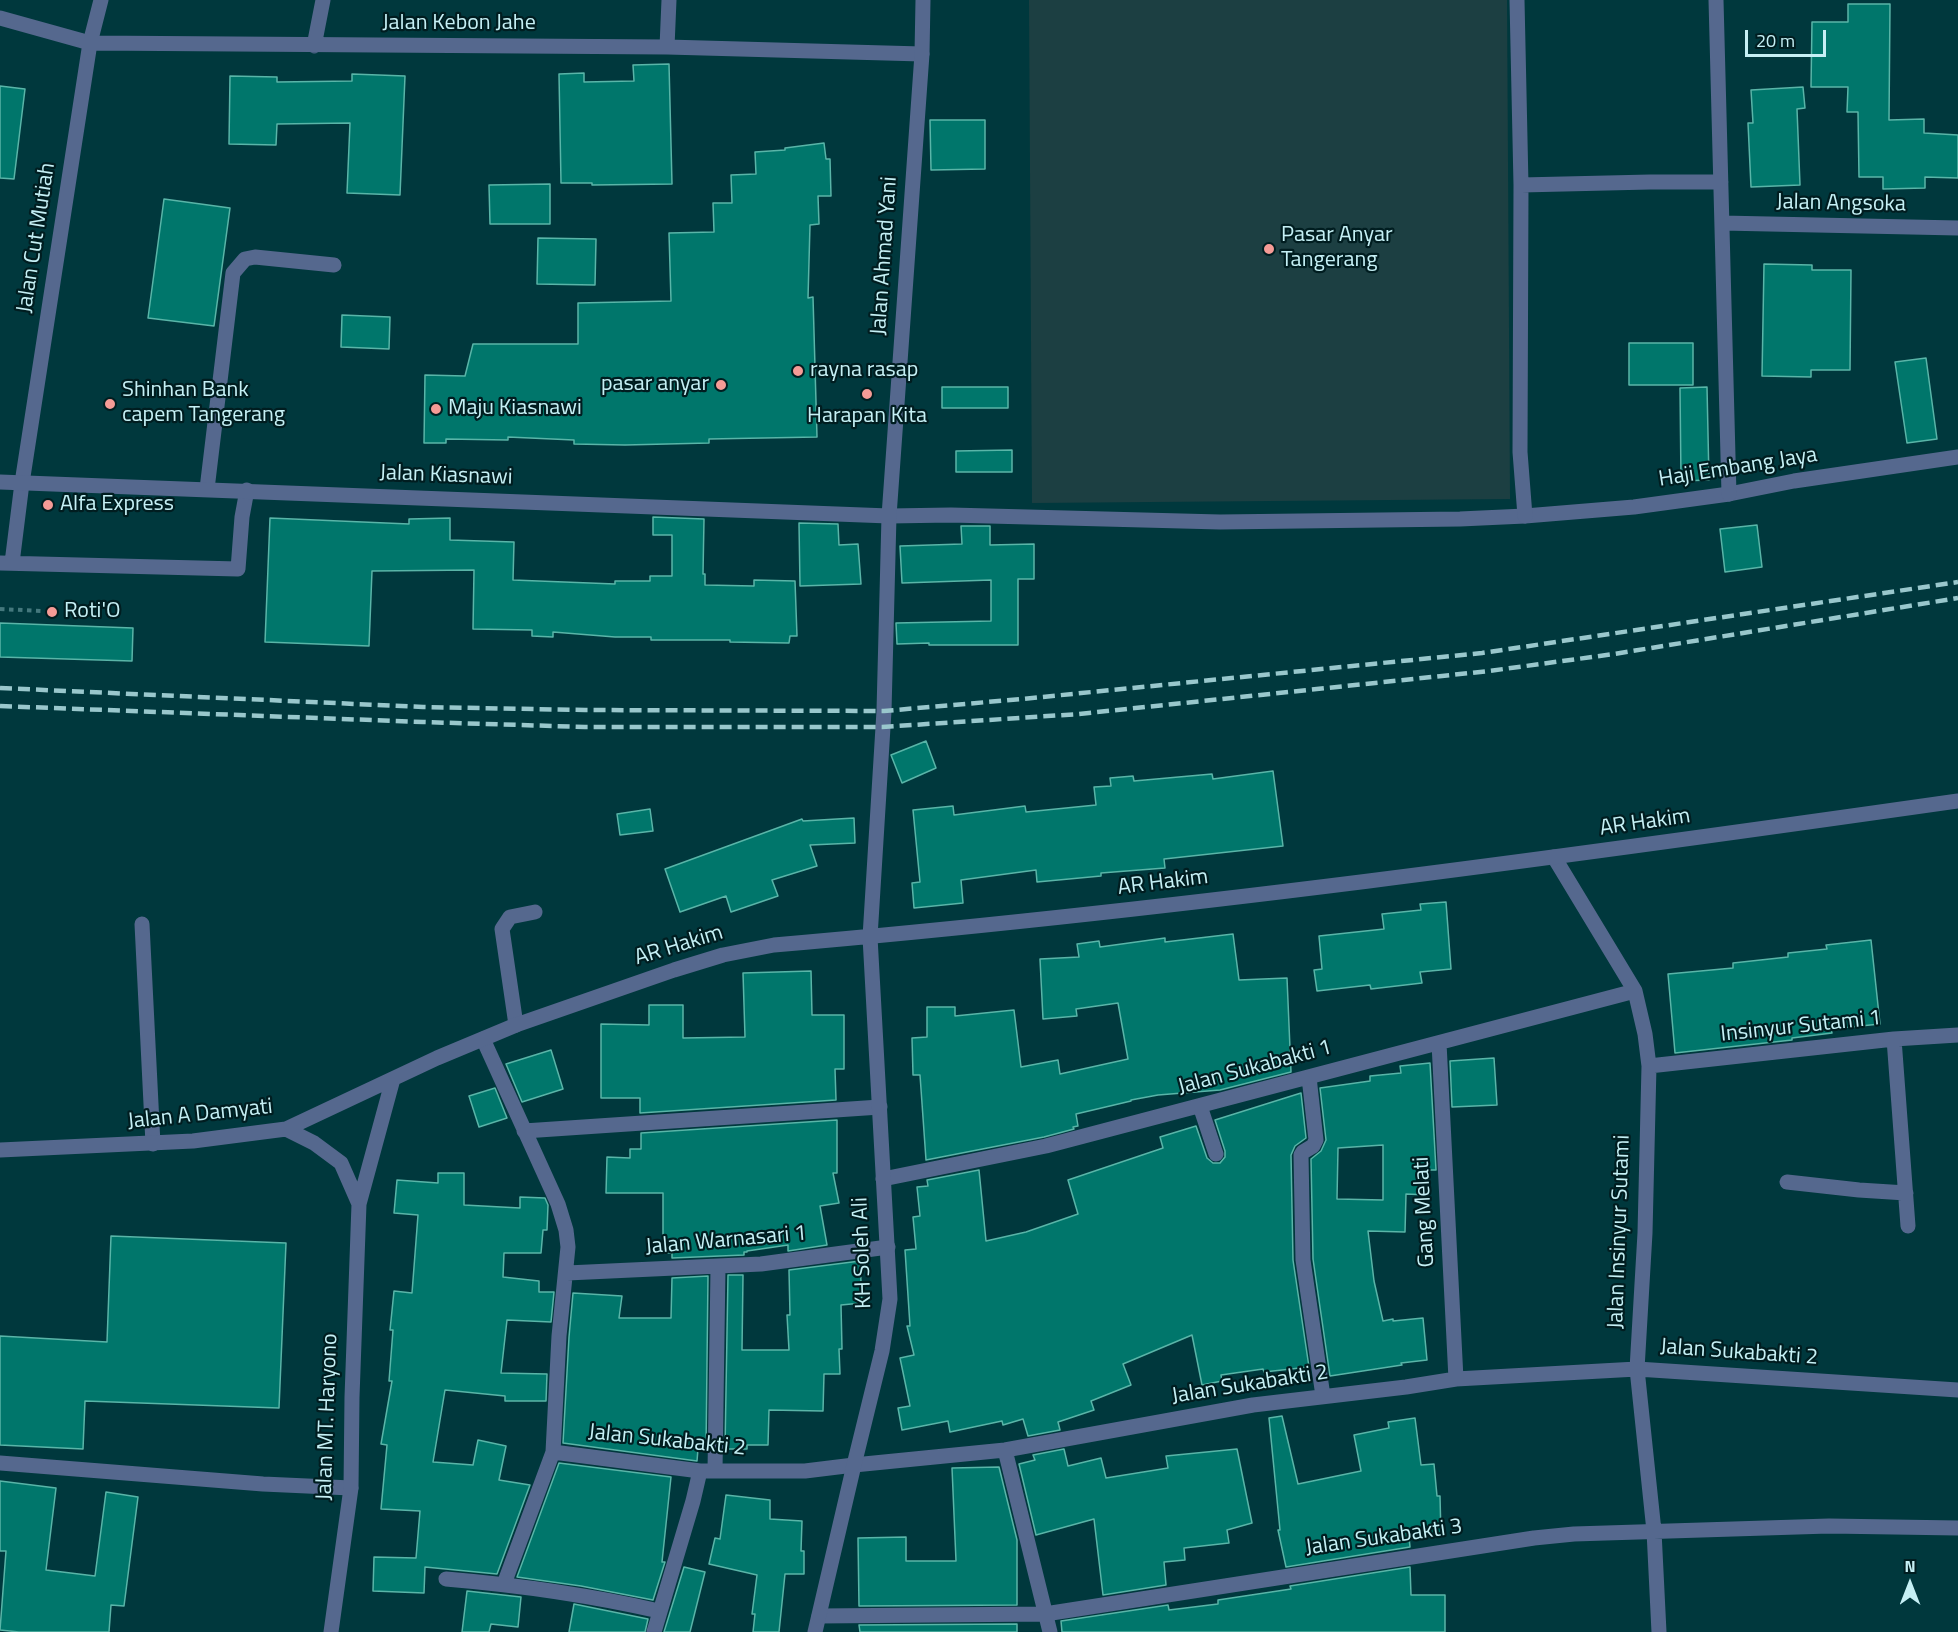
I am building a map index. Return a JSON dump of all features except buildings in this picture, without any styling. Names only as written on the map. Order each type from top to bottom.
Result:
[{"type":"street","name":"Jalan Cut Mutiah","points":[[6,563],[22,483],[90,44],[101,0]]},
{"type":"street","points":[[314,46],[323,0]]},
{"type":"street","points":[[668,47],[669,0]]},
{"type":"street","name":"Jalan Ahmad Yani","points":[[870,937],[884,711],[889,516],[922,54],[923,0]]},
{"type":"street","points":[[1517,0],[1521,185],[1520,452],[1525,516]]},
{"type":"street","points":[[1716,0],[1729,494]]},
{"type":"street","name":"Jalan Kebon Jahe","points":[[0,18],[90,44],[668,47],[922,54]]},
{"type":"street","points":[[1521,185],[1721,182]]},
{"type":"street","name":"Jalan Angsoka","points":[[1722,223],[1958,228]]},
{"type":"street","points":[[207,489],[233,273],[245,259],[255,257],[334,265]]},
{"type":"street","name":"Haji Embang Jaya","points":[[1525,516],[1634,507],[1958,457]]},
{"type":"street","name":"Jalan Kiasnawi","points":[[0,482],[889,516],[951,515],[1220,522],[1525,516]]},
{"type":"street","points":[[6,563],[238,569],[242,517],[248,490]]},
{"type":"street","name":"AR Hakim","points":[[393,1079],[516,1025],[723,954],[774,945],[1114,912],[1554,857],[1958,801]]},
{"type":"street","name":"Jalan Insinyur Sutami","points":[[1554,857],[1635,991],[1645,1034],[1649,1066],[1645,1233],[1637,1369],[1654,1531],[1659,1632]]},
{"type":"street","points":[[516,1025],[502,929],[510,917],[535,912]]},
{"type":"street","points":[[142,924],[153,1144]]},
{"type":"street","name":"KH Soleh Ali","points":[[815,1632],[867,1414],[890,1299],[870,937]]},
{"type":"street","name":"Jalan Sukabakti 1","points":[[883,1179],[1046,1146],[1635,991]]},
{"type":"street","name":"Insinyur Sutami 1","points":[[1649,1066],[1894,1039],[1958,1035]]},
{"type":"street","points":[[483,1039],[563,1219],[568,1246],[559,1336],[553,1452],[504,1584]]},
{"type":"street","points":[[1894,1039],[1908,1226]]},
{"type":"street","name":"Gang Melati","points":[[1439,1043],[1456,1379]]},
{"type":"street","points":[[1309,1077],[1316,1140],[1313,1146],[1301,1155],[1303,1260],[1323,1396]]},
{"type":"street","name":"Jalan A Damyati","points":[[0,1150],[153,1144],[286,1129],[393,1079]]},
{"type":"street","name":"Jalan MT. Haryono","points":[[331,1632],[351,1488],[352,1386],[359,1204],[393,1079]]},
{"type":"street","points":[[1200,1106],[1216,1154]]},
{"type":"street","points":[[525,1131],[880,1107]]},
{"type":"street","name":"Jalan MT. Haryono","points":[[286,1129],[314,1143],[341,1163],[359,1204]]},
{"type":"street","points":[[1787,1182],[1906,1193]]},
{"type":"street","name":"Jalan Warnasari 1","points":[[567,1273],[718,1268],[888,1247]]},
{"type":"street","points":[[654,1632],[693,1500],[708,1471],[718,1268]]},
{"type":"street","name":"Jalan Sukabakti 2","points":[[553,1452],[708,1471],[805,1471],[1005,1450],[1253,1405],[1456,1379],[1637,1369],[1958,1390]]},
{"type":"street","points":[[1005,1450],[1050,1632]]},
{"type":"street","points":[[0,1463],[263,1484],[351,1488]]},
{"type":"street","name":"Jalan Sukabakti 3","points":[[819,1616],[1045,1614],[1534,1538],[1574,1534],[1829,1527],[1958,1528]]},
{"type":"street","points":[[446,1579],[504,1584],[624,1603],[659,1611]]},
{"type":"path","points":[[0,609],[43,611]]},
{"type":"shaded area","name":"Pasar Anyar Tangerang","points":[[1029,0],[1507,0],[1510,499],[1032,503]]},
{"type":"railway","points":[[0,688],[423,707],[884,711],[1482,653],[1958,582]]},
{"type":"railway","points":[[0,706],[585,727],[882,727],[1079,714],[1489,671],[1614,654],[1958,598]]},
{"type":"place","name":"Pasar Anyar Tangerang","points":[[1269,249]]},
{"type":"place","name":"rayna rasap","points":[[798,371]]},
{"type":"place","name":"pasar anyar","points":[[721,385]]},
{"type":"place","name":"Harapan Kita","points":[[867,394]]},
{"type":"place","name":"Shinhan Bank capem Tangerang","points":[[110,404]]},
{"type":"place","name":"Maju Kiasnawi","points":[[436,409]]},
{"type":"place","name":"Alfa Express","points":[[48,505]]},
{"type":"place","name":"Roti'O","points":[[52,612]]}]
